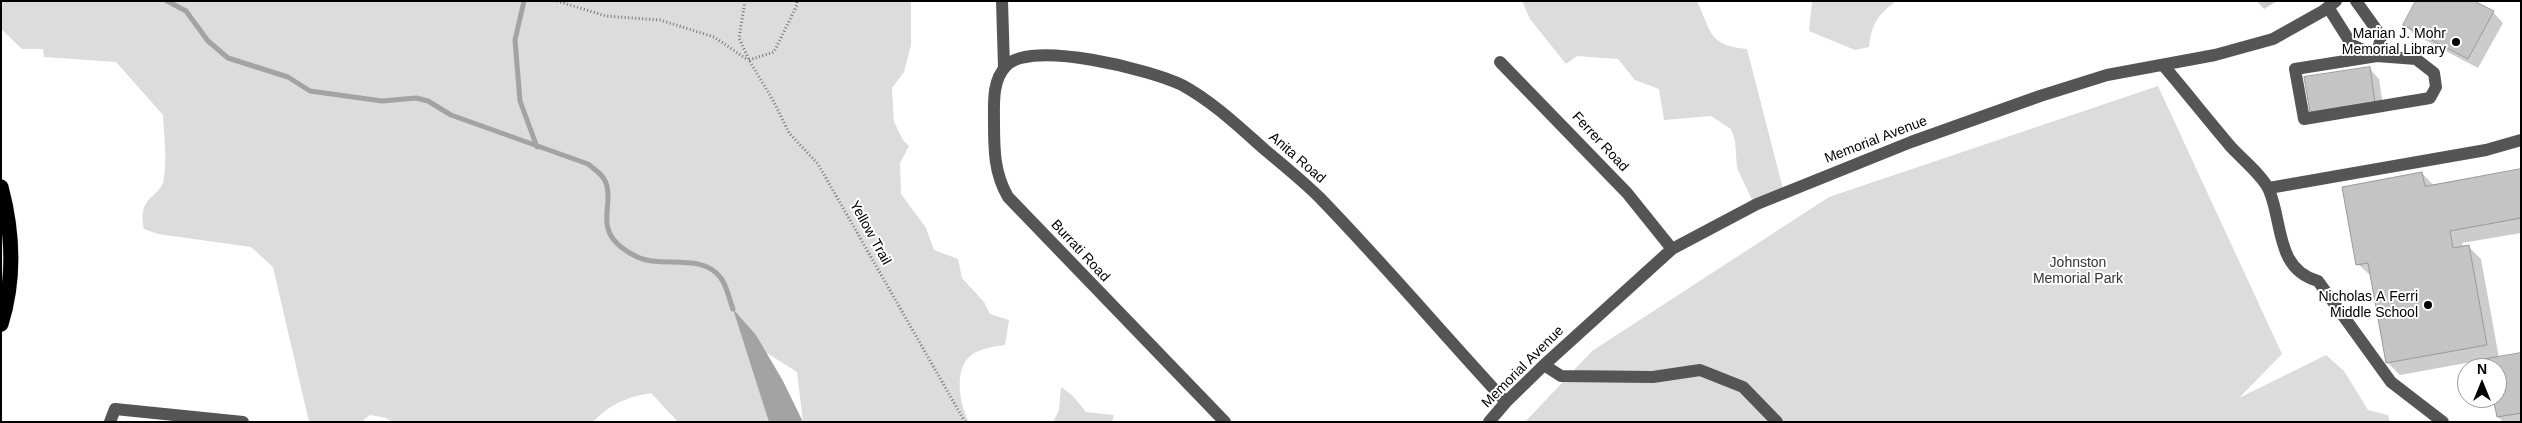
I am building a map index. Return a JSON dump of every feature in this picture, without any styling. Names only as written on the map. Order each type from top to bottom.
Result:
[{"type":"highway","points":[[1,187],[9,225],[11,255],[9,293],[1,324]]},
{"type":"street","points":[[1002,1],[1004,67]]},
{"type":"street","points":[[2356,1],[2381,36],[2376,56]]},
{"type":"street","points":[[2332,4],[2352,45],[2376,56],[2416,59],[2434,73],[2436,87],[2430,98],[2304,119],[2295,70],[2376,56]]},
{"type":"street","name":"Memorial Avenue","points":[[1489,422],[1506,402],[1544,365],[1672,249],[1757,204],[1911,142],[2108,75],[2215,55],[2273,39],[2332,4]]},
{"type":"street","name":"Anita Road","points":[[1004,67],[1018,59],[1042,55],[1115,63],[1181,85],[1221,110],[1318,197],[1506,402]]},
{"type":"street","name":"Ferrer Road","points":[[1500,62],[1627,194],[1672,249]]},
{"type":"street","points":[[2163,65],[2215,128],[2269,188],[2281,242],[2298,271],[2307,278],[2318,281],[2391,382],[2444,422]]},
{"type":"street","name":"Burrati Road","points":[[1004,67],[996,83],[994,98],[994,157],[996,169],[1008,197],[1225,422]]},
{"type":"street","points":[[2269,188],[2486,150],[2521,140]]},
{"type":"street","points":[[1544,365],[1561,376],[1653,377],[1700,370],[1743,386],[1777,422]]},
{"type":"street","points":[[110,422],[115,409],[243,422]]},
{"type":"path","name":"Yellow Trail","points":[[556,1],[606,16],[660,20],[714,37],[749,60]]},
{"type":"path","name":"Yellow Trail","points":[[745,1],[740,38],[749,60],[774,102],[789,134],[818,164],[965,422]]},
{"type":"path","points":[[749,60],[774,52],[797,5],[797,1]]},
{"type":"green space","points":[[1,1],[911,1],[911,45],[904,72],[892,88],[894,122],[903,140],[909,146],[900,163],[901,194],[926,228],[934,250],[958,259],[962,278],[984,302],[990,314],[1009,320],[1005,345],[976,352],[968,358],[964,365],[961,372],[960,390],[963,407],[969,422],[803,422],[797,372],[757,347],[769,422],[678,422],[651,393],[619,402],[606,410],[593,422],[392,422],[386,418],[370,415],[361,422],[309,422],[273,267],[251,247],[158,234],[144,229],[143,210],[150,198],[159,190],[164,178],[163,115],[116,62],[44,57],[43,49],[22,49],[1,29]]},
{"type":"green space","points":[[1522,1],[1697,1],[1709,30],[1718,41],[1747,49],[1783,189],[1753,202],[1737,168],[1735,141],[1731,129],[1711,116],[1664,120],[1659,89],[1635,80],[1618,59],[1577,56],[1566,64],[1530,19]]},
{"type":"green space","points":[[1812,1],[1896,1],[1876,21],[1869,47],[1855,50],[1809,31]]},
{"type":"green space","name":"Johnston Memorial Park","points":[[2158,86],[2282,354],[2239,398],[2326,355],[2344,371],[2368,410],[2388,415],[2390,422],[1525,422],[1592,351],[1829,197]]},
{"type":"green space","points":[[1061,387],[1073,396],[1086,412],[1114,415],[1112,422],[1053,422],[1059,410]]},
{"type":"shaded area","points":[[733,309],[756,335],[783,381],[803,422],[769,422]]},
{"type":"building","name":"Marian J. Mohr Memorial Library","points":[[2416,1],[2474,1],[2494,11],[2468,59],[2403,25]]},
{"type":"building","points":[[2370,67],[2375,102],[2310,112],[2304,77]]},
{"type":"building","name":"Nicholas A Ferri Middle School","points":[[2521,169],[2521,218],[2450,231],[2453,248],[2469,245],[2487,345],[2386,363],[2368,263],[2356,265],[2342,187],[2422,172],[2425,186]]},
{"type":"building","points":[[2521,353],[2521,413],[2497,417],[2495,408],[2507,408],[2507,358],[2492,358]]},
{"type":"waterway","points":[[167,1],[186,11],[208,41],[228,58],[288,77],[310,91],[382,101],[416,98],[428,101],[451,115],[588,164],[601,174],[605,180],[608,191],[607,223],[613,239],[628,252],[643,259],[706,266],[714,271],[722,280],[733,309]]},
{"type":"waterway","points":[[524,1],[515,40],[520,101],[537,147]]},
{"type":"place","name":"Marian J. Mohr Memorial Library","points":[[2456,42]]},
{"type":"place","name":"Nicholas A Ferri Middle School","points":[[2428,305]]}]
